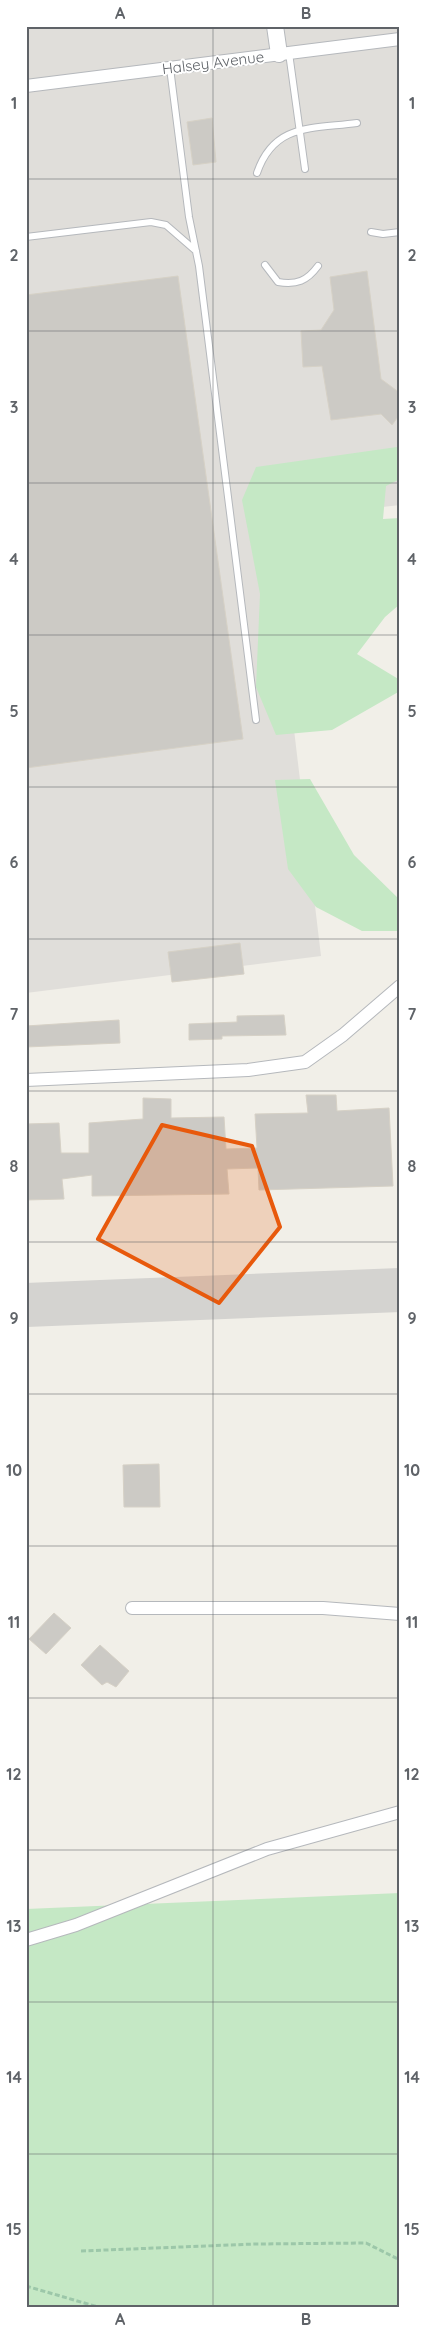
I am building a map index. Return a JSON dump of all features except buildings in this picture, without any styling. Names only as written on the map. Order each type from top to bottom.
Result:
[{"type":"street","points":[[275,26],[284,54]]},
{"type":"street","name":"Halsey Avenue","points":[[26,86],[400,39]]},
{"type":"street","points":[[26,1080],[248,1070],[305,1062],[343,1035],[400,986]]},
{"type":"street","points":[[132,1608],[323,1608],[400,1614]]},
{"type":"street","points":[[26,1940],[76,1925],[267,1849],[400,1812]]},
{"type":"lane","points":[[284,54],[300,131],[305,168]]},
{"type":"lane","points":[[170,68],[189,217],[196,251],[256,720]]},
{"type":"lane","points":[[257,173],[263,156],[273,143],[286,135],[300,131],[357,123]]},
{"type":"lane","points":[[26,237],[151,222],[166,225],[196,251]]},
{"type":"lane","points":[[370,232],[383,234],[400,232]]},
{"type":"lane","points":[[265,265],[278,282],[286,284],[304,281],[311,276],[318,266]]},
{"type":"path","points":[[81,2251],[255,2244],[366,2243],[400,2260]]},
{"type":"path","points":[[26,2286],[98,2307]]},
{"type":"highlighted area","points":[[162,1125],[252,1146],[280,1227],[219,1303],[98,1239]]},
{"type":"shaded area","points":[[26,26],[400,26],[400,505],[269,520],[321,956],[26,993]]},
{"type":"green space","points":[[397,447],[400,449],[400,479],[386,486],[383,519],[400,518],[400,604],[385,617],[357,654],[400,680],[400,691],[332,730],[276,735],[256,687],[260,594],[242,500],[256,467]]},
{"type":"green space","points":[[310,779],[354,855],[400,900],[400,931],[362,931],[316,907],[288,869],[275,780]]},
{"type":"green space","points":[[400,1893],[400,2307],[26,2307],[26,1909]]},
{"type":"taxiway","points":[[26,1305],[400,1290]]}]
